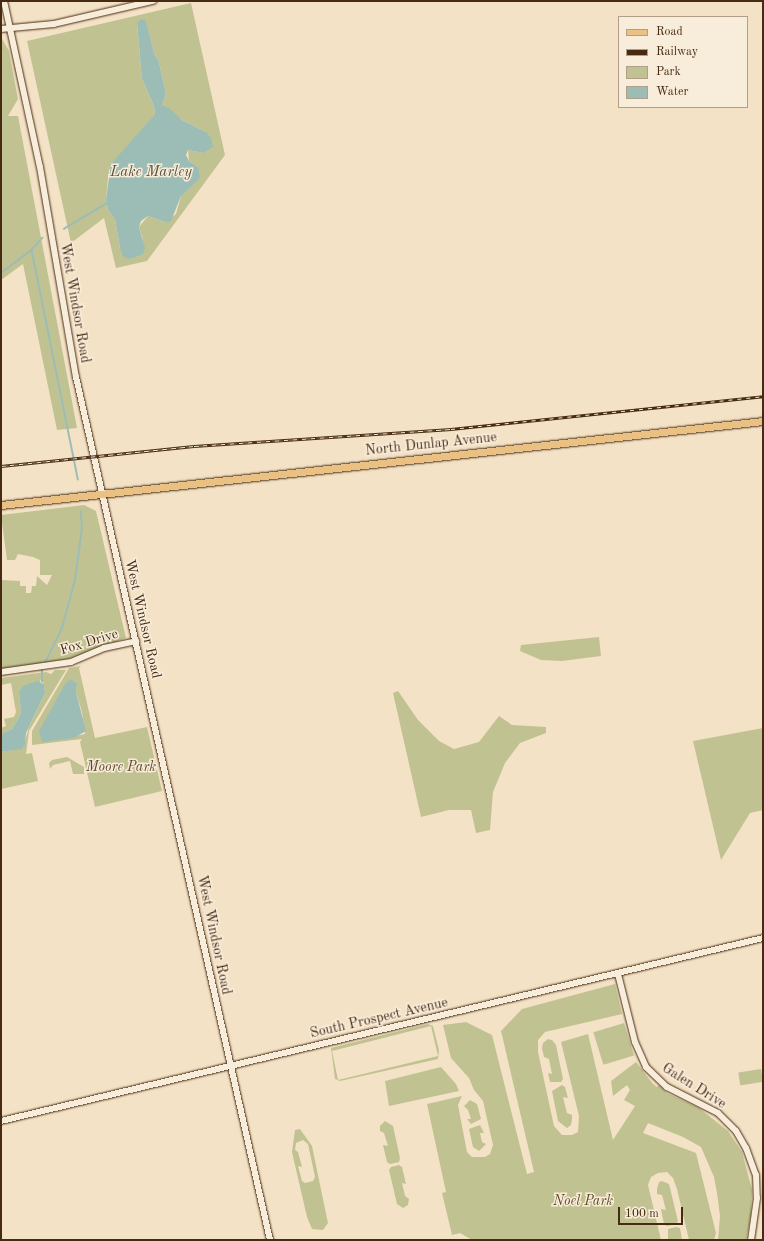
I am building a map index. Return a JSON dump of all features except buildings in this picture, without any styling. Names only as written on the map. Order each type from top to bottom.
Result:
[{"type":"main road","name":"West Windsor Road","points":[[4,1],[40,168],[76,377],[270,1240]]},
{"type":"main road","points":[[1,29],[54,24],[154,1]]},
{"type":"main road","name":"North Dunlap Avenue","points":[[1,505],[102,492],[763,421]]},
{"type":"main road","name":"Fox Drive","points":[[1,672],[71,662],[104,648],[136,641]]},
{"type":"main road","name":"South Prospect Avenue","points":[[1,1122],[763,938]]},
{"type":"main road","name":"Galen Drive","points":[[618,974],[635,1042],[646,1067],[667,1087],[718,1113],[736,1131],[746,1148],[756,1175],[758,1198],[751,1240]]},
{"type":"green space","points":[[191,3],[225,155],[147,261],[116,268],[104,218],[71,243],[27,41]],"holes":[[[146,22],[154,53],[159,62],[166,94],[162,105],[182,120],[206,132],[203,153],[188,150],[189,161],[198,167],[181,196],[176,214],[165,222],[148,216],[139,227],[143,239],[120,248],[115,219],[108,210],[106,198],[109,170],[155,114],[154,106],[142,79],[137,24]]]},
{"type":"green space","points":[[1,37],[9,51],[18,99],[8,116],[18,116],[77,428],[57,430],[23,264],[1,280]]},
{"type":"green space","points":[[84,505],[96,511],[126,638],[68,659],[1,669],[1,580],[20,581],[20,586],[26,586],[26,593],[31,593],[32,586],[36,586],[37,576],[47,585],[52,575],[40,575],[40,560],[33,557],[18,554],[15,560],[7,560],[1,515]]},
{"type":"green space","points":[[599,637],[601,656],[562,661],[541,660],[520,651],[521,645]]},
{"type":"green space","name":"Moore Park","points":[[81,666],[79,668],[95,738],[147,727],[162,791],[95,807],[80,742],[82,739],[32,745],[32,731],[69,668]],"holes":[[[77,684],[76,692],[82,712],[85,734],[62,739]]]},
{"type":"green space","points":[[55,670],[66,670],[29,731],[26,754],[32,753],[38,781],[1,789],[1,752],[23,748],[29,727],[45,693],[42,675],[40,682],[34,682],[19,692],[21,713],[12,729],[1,734],[1,728],[6,726],[4,719],[14,717],[16,712],[11,683],[1,685],[1,678],[46,672],[51,674]]},
{"type":"green space","points":[[398,691],[418,720],[439,741],[454,749],[479,742],[499,716],[512,725],[546,727],[546,733],[520,743],[505,763],[493,792],[490,830],[476,833],[471,810],[449,810],[421,817],[393,693]]},
{"type":"green space","points":[[763,728],[763,810],[750,813],[721,860],[693,741]]},
{"type":"green space","points":[[67,757],[84,767],[84,774],[73,774],[70,761],[53,765],[50,769],[49,763],[52,760]]},
{"type":"green space","name":"Noel Park","points":[[615,984],[622,1014],[545,1032],[538,1040],[538,1052],[554,1126],[562,1135],[572,1135],[578,1132],[579,1116],[561,1042],[588,1034],[613,1140],[635,1106],[624,1100],[630,1090],[627,1085],[613,1096],[611,1081],[636,1062],[657,1087],[659,1085],[667,1093],[699,1108],[728,1131],[742,1152],[752,1190],[751,1216],[746,1240],[718,1240],[720,1216],[717,1193],[714,1177],[701,1147],[683,1137],[648,1123],[643,1133],[696,1153],[716,1233],[714,1240],[689,1240],[677,1189],[673,1178],[667,1172],[658,1173],[651,1177],[648,1185],[661,1240],[472,1240],[460,1233],[452,1235],[442,1193],[446,1192],[427,1104],[462,1096],[458,1105],[467,1152],[472,1157],[485,1157],[490,1154],[493,1145],[483,1101],[474,1090],[469,1078],[451,1058],[443,1025],[466,1022],[492,1035],[527,1174],[534,1172],[501,1031],[522,1009]]},
{"type":"green space","points":[[624,1023],[634,1056],[603,1065],[593,1032]]},
{"type":"green space","points":[[428,1024],[433,1026],[439,1050],[438,1059],[340,1081],[335,1079],[331,1048]],"holes":[[[431,1026],[438,1056],[338,1080],[332,1051]]]},
{"type":"green space","points":[[548,1039],[552,1040],[556,1045],[563,1079],[561,1082],[550,1082],[548,1073],[552,1074],[549,1059],[544,1057],[542,1048],[543,1043]]},
{"type":"green space","points":[[441,1067],[456,1084],[459,1091],[389,1106],[385,1081]]},
{"type":"green space","points":[[761,1069],[763,1082],[740,1085],[738,1073]]},
{"type":"green space","points":[[562,1085],[565,1087],[568,1098],[563,1097],[567,1113],[572,1115],[571,1125],[567,1128],[558,1121],[552,1091]]},
{"type":"green space","points":[[470,1100],[477,1104],[481,1119],[471,1124],[467,1119],[471,1119],[468,1110],[464,1106]]},
{"type":"green space","points":[[385,1121],[393,1126],[400,1158],[399,1162],[390,1164],[387,1162],[383,1145],[388,1146],[384,1133],[380,1131],[380,1126]]},
{"type":"green space","points":[[480,1125],[484,1133],[480,1133],[482,1142],[486,1144],[479,1151],[473,1147],[469,1129]]},
{"type":"green space","points":[[300,1129],[312,1146],[328,1223],[323,1230],[312,1229],[307,1217],[292,1152],[295,1130]],"holes":[[[303,1140],[308,1144],[315,1177],[313,1181],[305,1183],[302,1181],[298,1166],[302,1167],[298,1152],[295,1150],[296,1143]]]},
{"type":"green space","points":[[399,1165],[402,1167],[406,1184],[402,1183],[405,1196],[409,1199],[408,1205],[403,1208],[397,1204],[389,1170],[391,1167]]},
{"type":"green space","points":[[662,1181],[669,1184],[678,1221],[676,1224],[667,1226],[664,1224],[661,1209],[666,1210],[662,1195],[657,1194],[659,1182]]},
{"type":"green space","points":[[676,1227],[680,1228],[682,1240],[668,1240],[668,1229]]},
{"type":"water","name":"Lake Marley","points":[[141,19],[146,21],[154,53],[159,62],[166,94],[162,105],[169,108],[182,120],[206,132],[211,138],[213,147],[203,153],[188,150],[186,155],[189,161],[198,167],[200,178],[181,196],[171,221],[165,222],[148,216],[141,221],[139,227],[145,248],[143,254],[129,259],[123,256],[120,248],[115,219],[108,210],[106,199],[111,164],[155,114],[154,106],[142,79],[137,23]]},
{"type":"water","points":[[71,679],[77,684],[76,692],[86,731],[74,738],[42,742],[39,731],[65,684]]},
{"type":"water","points":[[37,681],[44,684],[45,693],[26,733],[25,745],[22,749],[1,752],[1,734],[12,729],[21,713],[19,692],[23,686]]},
{"type":"waterway","points":[[64,229],[107,203]]},
{"type":"waterway","points":[[43,238],[32,250],[78,479]]},
{"type":"waterway","points":[[1,273],[31,250]]},
{"type":"waterway","points":[[45,663],[62,628],[75,580],[82,528],[81,512]]},
{"type":"waterway","points":[[42,669],[42,682]]},
{"type":"railway","points":[[1,466],[194,446],[451,429],[763,396]]}]
